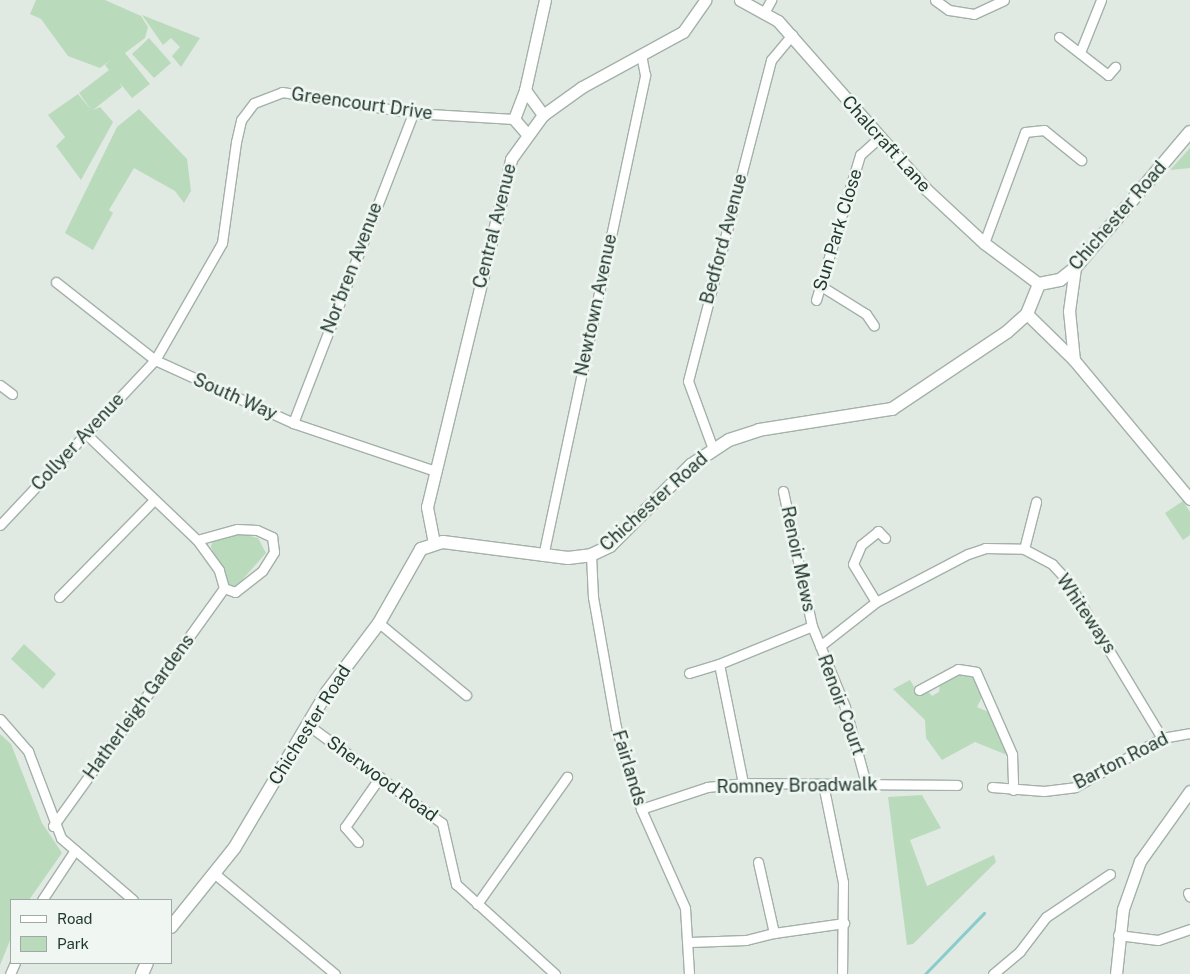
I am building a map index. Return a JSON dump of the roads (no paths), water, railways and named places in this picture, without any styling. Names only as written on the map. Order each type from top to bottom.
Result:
[{"type":"main road","name":"Chichester Road","points":[[172,926],[215,874],[327,692],[379,624],[410,563],[434,543],[544,556],[591,555],[610,546],[713,449],[759,430],[892,408],[1007,332],[1027,314],[1039,284],[1060,280],[1075,268],[1190,132]]},
{"type":"street","points":[[543,115],[527,104],[525,90],[545,0]]},
{"type":"street","name":"Central Avenue","points":[[434,543],[427,521],[436,471],[511,159],[527,134],[543,115],[641,55],[683,32],[705,0]]},
{"type":"street","name":"Chalcraft Lane","points":[[740,0],[765,11],[792,35],[878,138],[984,243],[1039,284]]},
{"type":"street","points":[[765,11],[771,0]]},
{"type":"street","points":[[935,0],[948,10],[974,14],[1004,0]]},
{"type":"street","points":[[1080,50],[1101,0]]},
{"type":"street","name":"Bedford Avenue","points":[[713,449],[688,380],[771,60],[792,35]]},
{"type":"street","points":[[1059,37],[1080,50],[1108,75],[1115,67]]},
{"type":"street","name":"Newtown Avenue","points":[[544,556],[645,75],[641,55]]},
{"type":"street","name":"Greencourt Drive","points":[[155,360],[222,243],[239,127],[254,104],[282,92],[413,113],[514,119]]},
{"type":"street","points":[[527,104],[514,119],[527,134]]},
{"type":"street","name":"Nor'bren Avenue","points":[[292,423],[413,113]]},
{"type":"street","points":[[984,243],[1025,132],[1044,130],[1081,160]]},
{"type":"street","name":"Sun Park Close","points":[[816,300],[860,155],[878,138]]},
{"type":"street","points":[[1074,360],[1069,311],[1075,268]]},
{"type":"street","name":"South Way","points":[[56,282],[155,360],[292,423],[436,471]]},
{"type":"street","points":[[821,286],[866,314],[874,326]]},
{"type":"street","points":[[1027,314],[1074,360],[1189,494]]},
{"type":"street","name":"Collyer Avenue","points":[[0,525],[155,360]]},
{"type":"street","points":[[0,385],[12,394]]},
{"type":"street","points":[[86,434],[197,540],[219,570],[224,588],[235,592],[262,571],[274,552],[272,537],[257,530],[237,529],[197,540]]},
{"type":"street","name":"Renoir Mews","points":[[783,491],[812,626]]},
{"type":"street","points":[[59,597],[154,500]]},
{"type":"street","points":[[1024,549],[1036,502]]},
{"type":"street","points":[[876,602],[853,564],[861,545],[878,531],[885,538]]},
{"type":"street","name":"Whiteways","points":[[820,646],[876,602],[968,554],[984,548],[1024,549],[1052,564],[1066,579],[1162,738]]},
{"type":"street","name":"Fairlands","points":[[591,555],[593,597],[616,727],[641,808],[674,877],[690,942],[689,974]]},
{"type":"street","name":"Hatherleigh Gardens","points":[[53,826],[224,588]]},
{"type":"street","points":[[379,624],[466,695]]},
{"type":"street","points":[[689,672],[719,664],[812,626]]},
{"type":"street","name":"Renoir Court","points":[[812,626],[846,707],[866,784]]},
{"type":"street","points":[[719,664],[743,783]]},
{"type":"street","points":[[919,690],[958,668],[976,672],[1012,754],[1013,790]]},
{"type":"street","points":[[0,719],[28,751],[53,826],[75,850],[132,899]]},
{"type":"street","name":"Sherwood Road","points":[[308,725],[442,823],[456,884],[555,974]]},
{"type":"street","name":"Barton Road","points":[[992,787],[1013,790],[1075,786],[1162,738],[1190,732]]},
{"type":"street","points":[[358,842],[345,827],[380,777]]},
{"type":"street","points":[[477,904],[567,777]]},
{"type":"street","name":"Romney Broadwalk","points":[[641,808],[707,787],[743,783],[957,785]]},
{"type":"street","points":[[823,784],[842,873],[844,922],[842,974]]},
{"type":"street","points":[[1116,974],[1118,936],[1140,861],[1190,791]]},
{"type":"street","points":[[43,899],[75,850]]},
{"type":"street","points":[[758,862],[774,933]]},
{"type":"street","points":[[215,874],[335,974]]},
{"type":"street","points":[[996,973],[1020,951],[1046,917],[1110,874]]},
{"type":"street","points":[[690,942],[746,940],[774,933],[844,922]]},
{"type":"street","points":[[1118,936],[1158,940],[1190,929]]},
{"type":"waterway","points":[[925,974],[984,913]]}]
